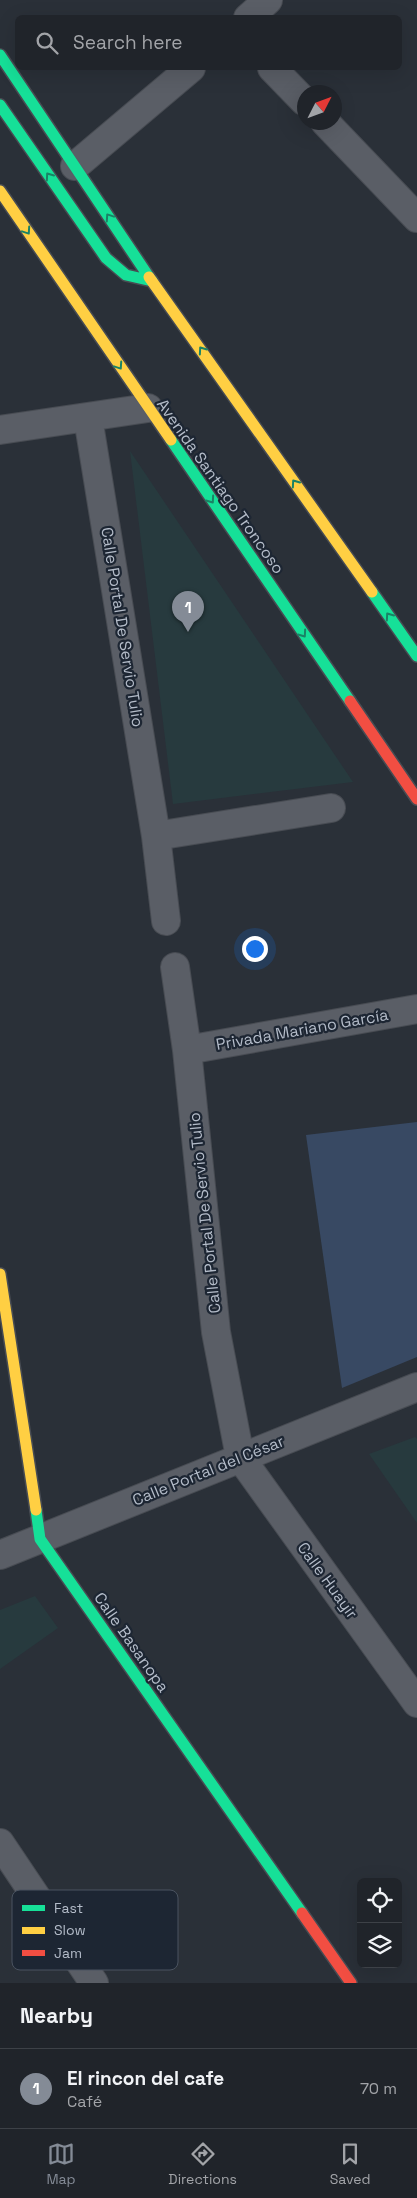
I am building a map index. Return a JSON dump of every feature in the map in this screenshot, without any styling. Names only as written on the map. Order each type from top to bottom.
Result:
[{"type":"main road","points":[[0,55],[152,280],[417,656]]},
{"type":"main road","points":[[0,105],[106,258],[118,270],[129,277],[152,280]]},
{"type":"main road","name":"Avenida Santiago Troncoso","points":[[0,191],[417,799]]},
{"type":"main road","name":"Calle Basanopa","points":[[0,1274],[40,1539],[351,1983]]},
{"type":"street","points":[[251,15],[268,0]]},
{"type":"street","points":[[75,166],[189,70]]},
{"type":"street","points":[[274,70],[297,94]]},
{"type":"street","points":[[333,130],[417,218]]},
{"type":"street","points":[[0,430],[148,408]]},
{"type":"street","name":"Calle Portal De Servio Tulio","points":[[88,418],[156,836],[166,921]]},
{"type":"street","points":[[156,836],[331,808]]},
{"type":"street","name":"Calle Portal De Servio Tulio","points":[[175,967],[187,1050],[216,1332],[240,1457]]},
{"type":"street","name":"Privada Mariano García","points":[[187,1050],[417,1009]]},
{"type":"street","name":"Calle Portal del César","points":[[0,1555],[417,1387]]},
{"type":"street","name":"Calle Huayir","points":[[240,1457],[417,1703]]},
{"type":"street","points":[[0,1843],[32,1890]]},
{"type":"street","points":[[85,1970],[94,1983]]},
{"type":"green space","points":[[130,451],[353,782],[173,804]]},
{"type":"green space","points":[[415,1437],[417,1439],[417,1523],[369,1454]]},
{"type":"green space","points":[[35,1596],[58,1628],[0,1669],[0,1610]]},
{"type":"water","points":[[417,1122],[417,1357],[342,1388],[306,1135]]},
{"type":"traffic: fast","points":[[0,55],[149,277]]},
{"type":"traffic: fast","points":[[0,105],[106,258],[126,275],[152,281]]},
{"type":"traffic: fast","points":[[171,440],[350,701]]},
{"type":"traffic: fast","points":[[372,592],[417,656]]},
{"type":"traffic: fast","points":[[36,1510],[40,1539],[302,1913]]},
{"type":"traffic: slow","points":[[0,191],[171,440]]},
{"type":"traffic: slow","points":[[149,277],[372,592]]},
{"type":"traffic: slow","points":[[0,1274],[36,1510]]},
{"type":"traffic: jam","points":[[350,701],[417,799]]},
{"type":"traffic: jam","points":[[302,1913],[351,1983]]},
{"type":"place","name":"El rincon del cafe","points":[[188,632]]}]
